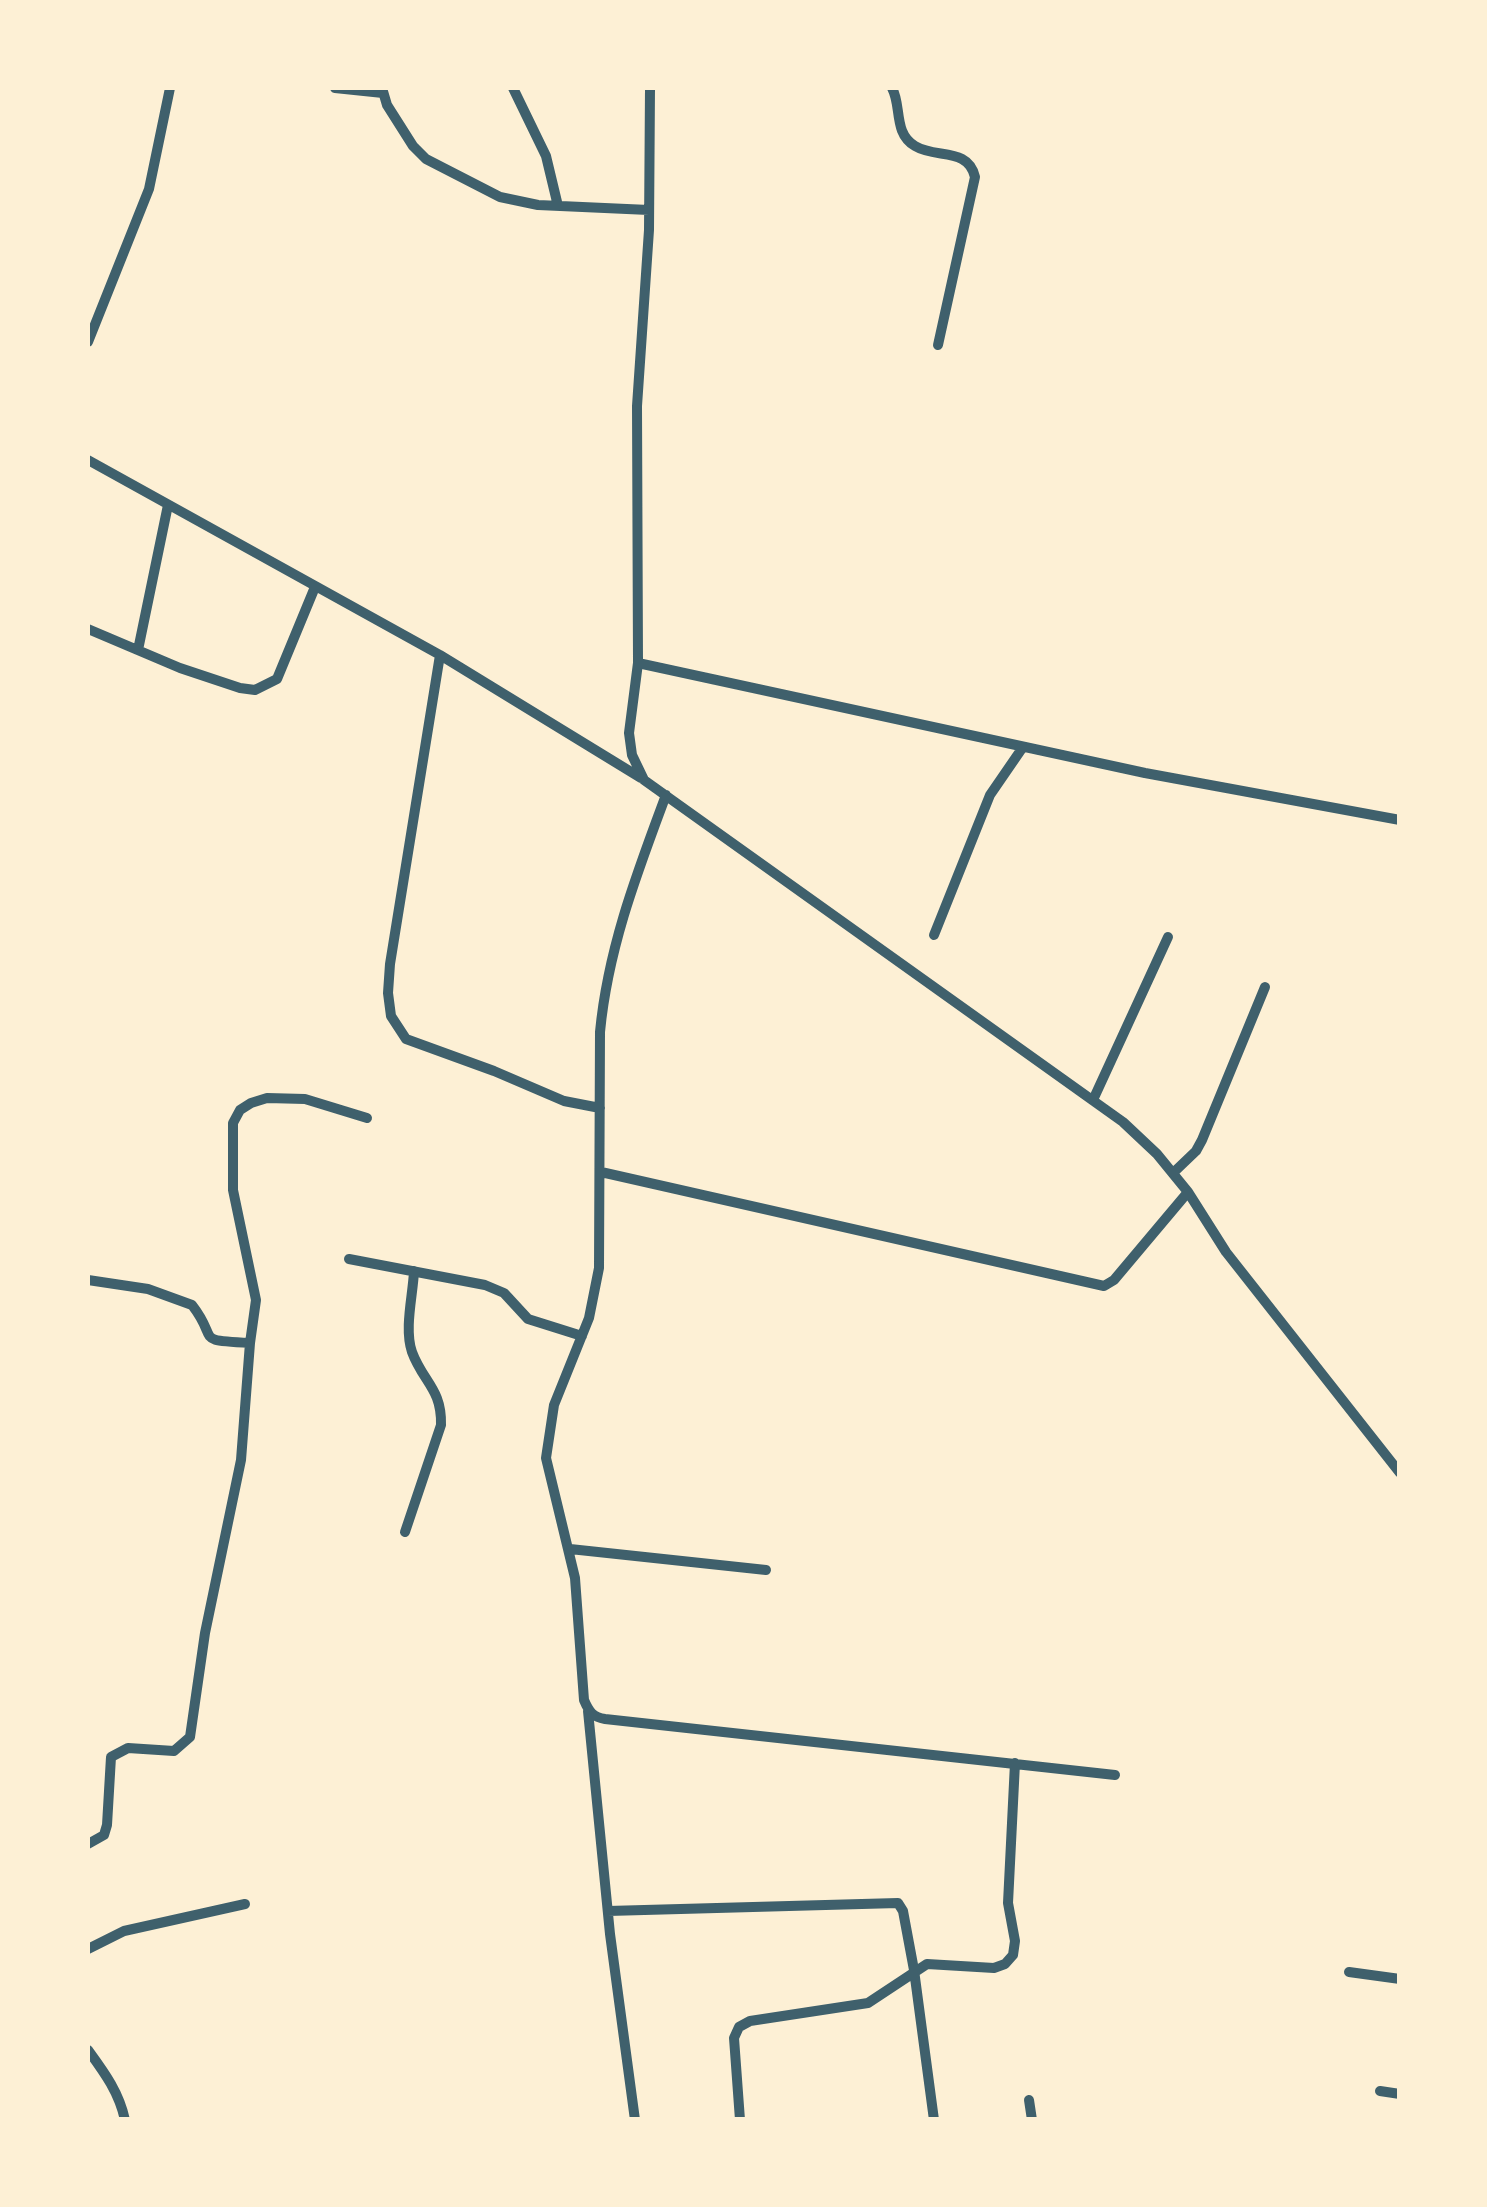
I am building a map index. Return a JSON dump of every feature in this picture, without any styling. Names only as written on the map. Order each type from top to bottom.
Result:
[{"type":"street","points":[[88,342],[149,189],[170,88]]},
{"type":"street","points":[[336,88],[383,90],[413,146],[439,167],[500,197],[558,206],[649,210]]},
{"type":"street","points":[[512,88],[546,156],[558,206]]},
{"type":"street","points":[[644,780],[632,755],[629,734],[638,664],[637,406],[649,210],[650,88]]},
{"type":"street","points":[[892,88],[900,127],[908,140],[918,148],[966,158],[972,164],[974,177],[938,345]]},
{"type":"street","points":[[88,460],[440,656],[644,780],[1123,1122],[1188,1192],[1226,1252],[1400,1474]]},
{"type":"street","points":[[138,650],[168,505]]},
{"type":"street","points":[[88,630],[225,684],[254,690],[276,679],[282,669],[314,587]]},
{"type":"street","points":[[440,656],[390,964],[391,1016],[406,1039],[494,1070],[564,1101],[600,1108]]},
{"type":"street","points":[[638,664],[1145,774],[1400,820]]},
{"type":"street","points":[[934,935],[990,795],[1023,747]]},
{"type":"street","points":[[635,2120],[608,1911],[570,1549],[546,1458],[554,1406],[589,1318],[598,1268],[600,1032],[613,948],[666,795]]},
{"type":"street","points":[[1093,1100],[1168,938]]},
{"type":"street","points":[[1173,1173],[1202,1140],[1265,987]]},
{"type":"street","points":[[88,1844],[104,1835],[107,1825],[110,1757],[128,1748],[174,1751],[190,1737],[205,1633],[240,1460],[256,1300],[233,1190],[233,1123],[240,1110],[251,1102],[268,1098],[305,1099],[367,1118]]},
{"type":"street","points":[[600,1172],[1104,1286],[1114,1280],[1188,1192]]},
{"type":"street","points":[[348,1259],[498,1290],[528,1320],[582,1336]]},
{"type":"street","points":[[405,1532],[440,1426],[438,1395],[412,1353],[409,1340],[414,1272]]},
{"type":"street","points":[[88,1280],[148,1289],[192,1305],[208,1338],[250,1343]]},
{"type":"street","points":[[570,1549],[766,1570]]},
{"type":"street","points":[[588,1710],[595,1717],[1115,1776]]},
{"type":"street","points":[[740,2120],[734,2038],[739,2028],[750,2021],[868,2003],[928,1964],[994,1968],[1006,1964],[1013,1955],[1008,1870],[1015,1763]]},
{"type":"street","points":[[608,1911],[893,1901],[904,1911],[934,2120]]},
{"type":"street","points":[[88,1949],[124,1931],[245,1904]]},
{"type":"street","points":[[1349,1972],[1400,1979]]},
{"type":"street","points":[[88,2050],[112,2082],[124,2120]]},
{"type":"street","points":[[1380,2091],[1400,2094]]},
{"type":"street","points":[[1029,2100],[1032,2120]]}]
